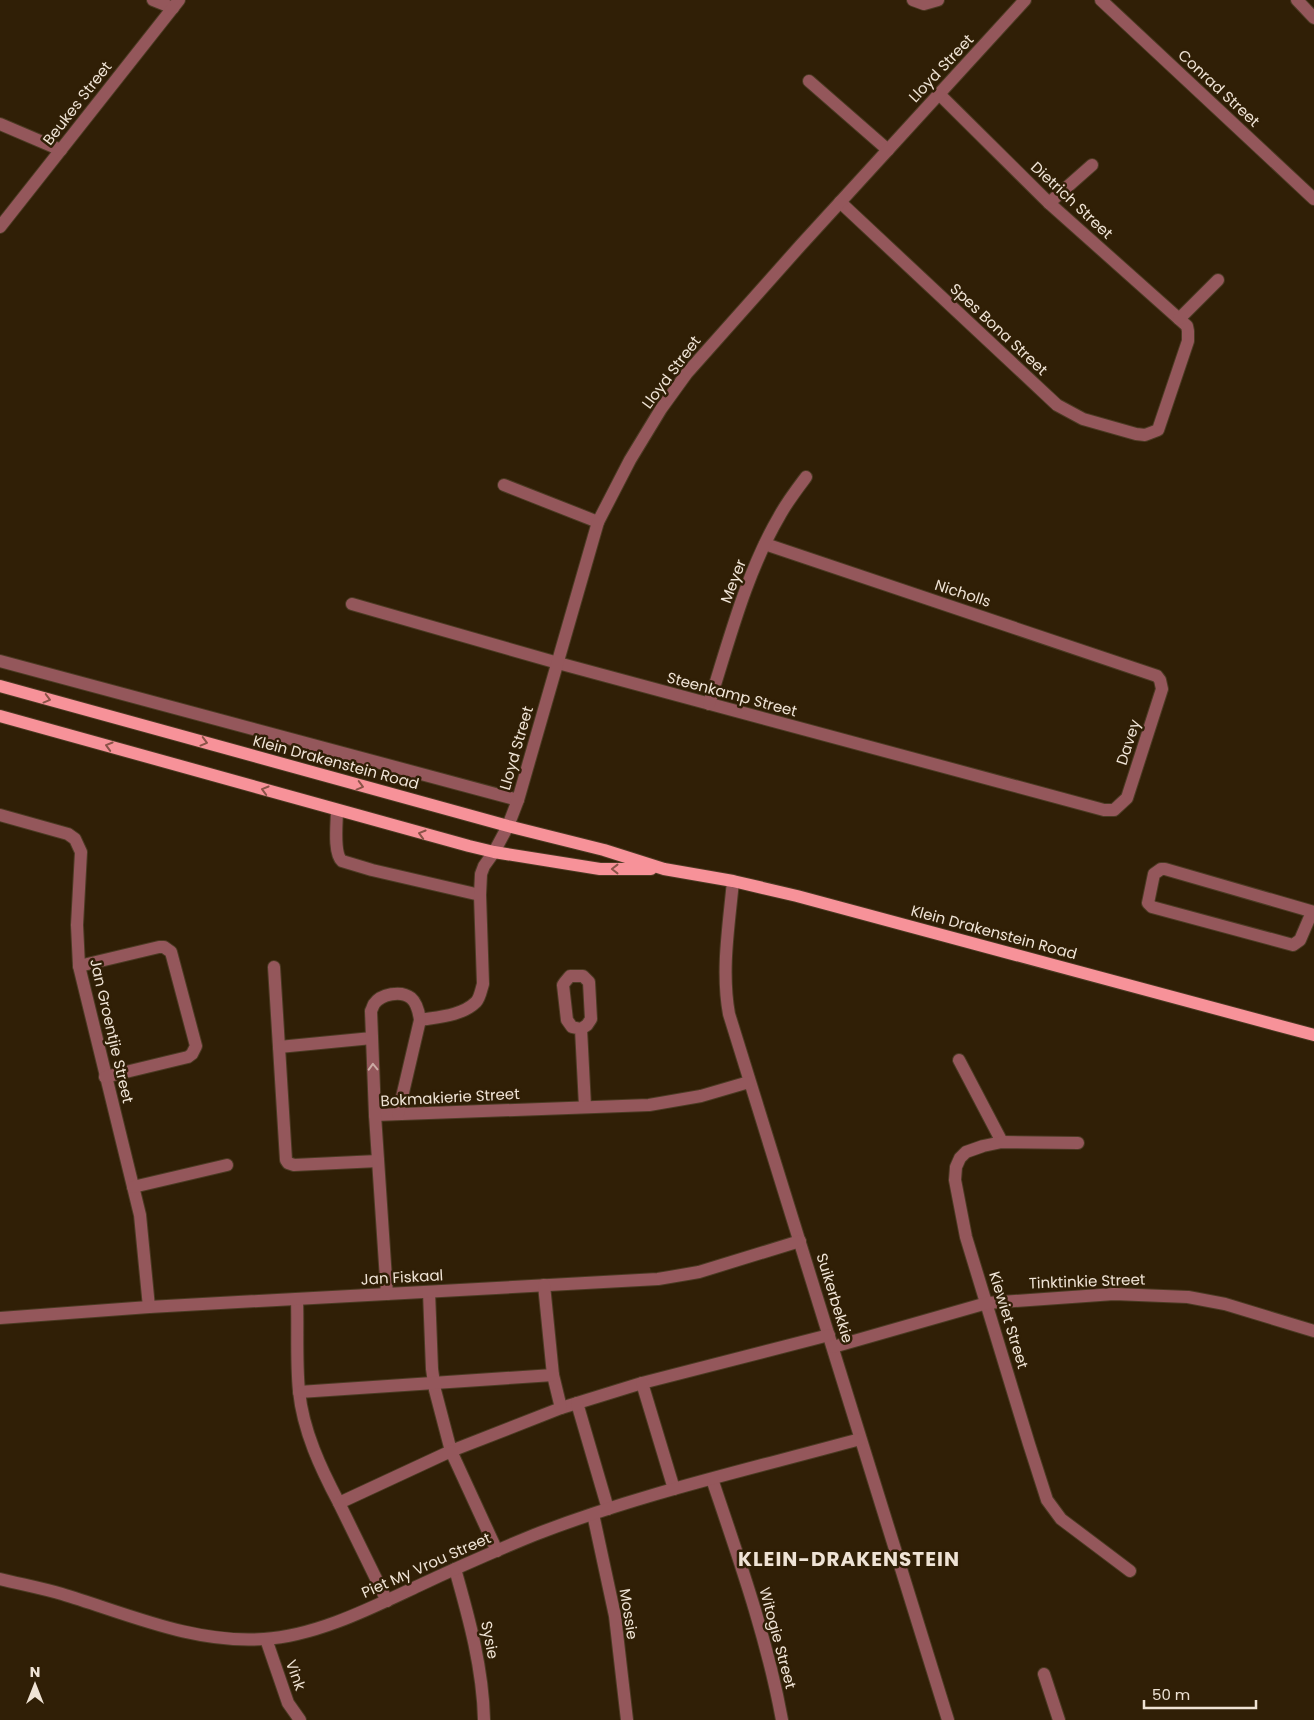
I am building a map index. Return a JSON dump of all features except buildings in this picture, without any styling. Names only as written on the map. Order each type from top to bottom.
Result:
[{"type":"main road","name":"Klein Drakenstein Road","points":[[0,686],[508,826],[604,850],[664,869],[733,881],[806,898],[1314,1035]]},
{"type":"main road","name":"Klein Drakenstein Road","points":[[0,716],[494,852],[600,869],[664,869]]},
{"type":"street","points":[[153,0],[176,4]]},
{"type":"street","points":[[913,0],[916,3],[924,4],[938,0]]},
{"type":"street","name":"Lloyd Street","points":[[420,1020],[452,1014],[468,1008],[477,1002],[480,995],[483,984],[480,884],[484,866],[508,826],[518,800],[598,522],[630,460],[661,409],[687,372],[1025,0]]},
{"type":"street","name":"Conrad Street","points":[[1102,0],[1314,199]]},
{"type":"street","points":[[1297,0],[1314,18]]},
{"type":"street","name":"Beukes Street","points":[[0,227],[176,4]]},
{"type":"street","points":[[809,81],[888,150]]},
{"type":"street","name":"Dietrich Street","points":[[939,94],[1049,203],[1183,322]]},
{"type":"street","points":[[0,124],[61,150]]},
{"type":"street","points":[[1049,203],[1092,166]]},
{"type":"street","name":"Spes Bona Street","points":[[840,202],[1057,405],[1082,419],[1136,434],[1145,435],[1158,430],[1188,341],[1188,331],[1183,322]]},
{"type":"street","points":[[1183,322],[1218,280]]},
{"type":"street","name":"Meyer","points":[[709,704],[742,601],[765,544],[780,514],[806,477]]},
{"type":"street","points":[[504,485],[598,522]]},
{"type":"street","name":"Nicholls","points":[[765,544],[1151,673]]},
{"type":"street","name":"Steenkamp Street","points":[[352,604],[558,663],[1104,810]]},
{"type":"street","points":[[0,661],[518,800]]},
{"type":"street","name":"Davey","points":[[1104,810],[1114,810],[1127,798],[1162,689],[1160,680],[1151,673]]},
{"type":"street","points":[[337,810],[337,852],[340,860],[372,870],[480,896]]},
{"type":"street","name":"Jan Groentjie Street","points":[[0,815],[68,834],[79,845],[81,852],[76,925],[79,966],[141,1224],[149,1307]]},
{"type":"street","points":[[1165,869],[1313,912],[1300,940],[1292,945],[1152,907],[1148,903],[1154,874],[1165,869]]},
{"type":"street","name":"Suikerbekkie","points":[[733,881],[725,964],[725,991],[729,1014],[948,1720]]},
{"type":"street","points":[[79,966],[159,947],[168,948],[171,952],[196,1046],[188,1057],[105,1077]]},
{"type":"street","points":[[274,967],[286,1160],[294,1165],[378,1161]]},
{"type":"street","points":[[375,1115],[371,1011],[375,1003],[383,996],[393,994],[411,998],[418,1009],[420,1020],[398,1114]]},
{"type":"street","points":[[581,1029],[584,1106]]},
{"type":"street","points":[[279,1047],[372,1038]]},
{"type":"street","points":[[959,1060],[1002,1142]]},
{"type":"street","name":"Bokmakierie Street","points":[[387,1294],[375,1115],[649,1105],[701,1096],[749,1082]]},
{"type":"street","name":"Kiewiet Street","points":[[1078,1143],[1002,1142],[983,1146],[966,1152],[960,1158],[956,1166],[955,1180],[966,1237],[1048,1500],[1061,1518],[1130,1572]]},
{"type":"street","points":[[133,1188],[227,1165]]},
{"type":"street","name":"Jan Fiskaal","points":[[0,1318],[149,1307],[658,1279],[699,1272],[800,1241]]},
{"type":"street","points":[[544,1285],[553,1375],[561,1408]]},
{"type":"street","points":[[429,1292],[434,1382],[451,1451],[497,1552]]},
{"type":"street","name":"Tinktinkie Street","points":[[339,1503],[451,1451],[577,1403],[642,1383],[831,1341],[987,1303],[1114,1294],[1188,1297],[1225,1304],[1314,1331]]},
{"type":"street","points":[[297,1299],[299,1392],[310,1439],[324,1476],[387,1601]]},
{"type":"street","points":[[299,1392],[553,1375]]},
{"type":"street","points":[[642,1383],[674,1489]]},
{"type":"street","points":[[577,1403],[608,1509]]},
{"type":"street","name":"Piet My Vrou Street","points":[[0,1579],[60,1594],[158,1625],[228,1639],[266,1639],[318,1629],[387,1601],[455,1569],[593,1514],[674,1489],[860,1439]]},
{"type":"street","name":"Witogie Street","points":[[712,1479],[763,1638],[775,1682],[782,1720]]},
{"type":"street","name":"Mossie","points":[[593,1514],[615,1616],[627,1720]]},
{"type":"street","name":"Sysie","points":[[455,1569],[477,1656],[484,1703],[484,1720]]},
{"type":"street","name":"Vink","points":[[266,1639],[288,1703],[300,1720]]},
{"type":"street","points":[[1044,1674],[1059,1720]]},
{"type":"district","name":"KLEIN-DRAKENSTEIN","points":[[849,1559]]}]
